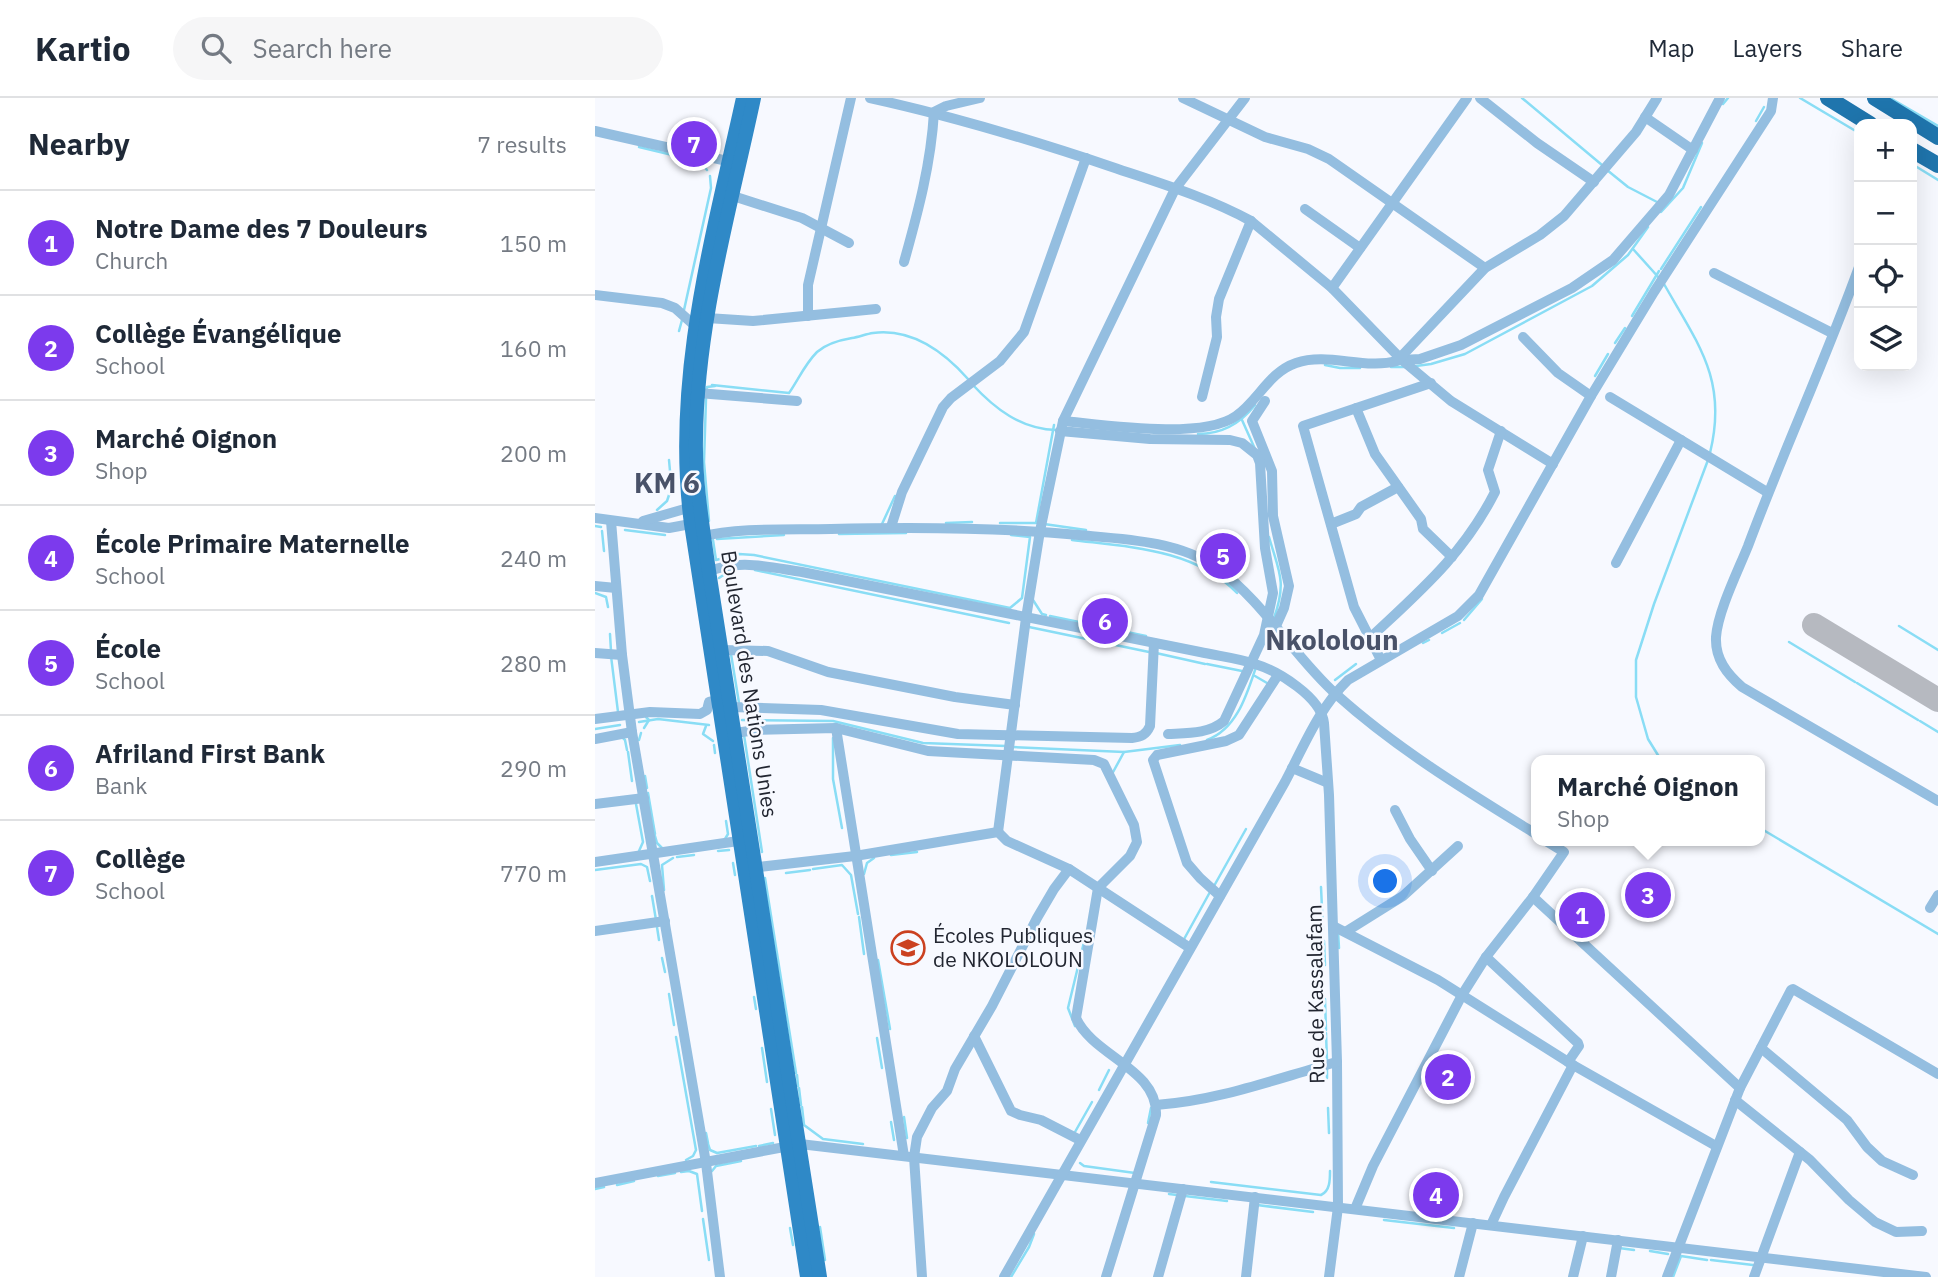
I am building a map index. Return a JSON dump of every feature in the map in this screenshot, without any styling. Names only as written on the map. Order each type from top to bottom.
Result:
[{"type":"highway","points":[[1828,98],[1862,119]]},
{"type":"highway","points":[[1875,98],[1938,137]]},
{"type":"highway","points":[[1917,153],[1938,165]]},
{"type":"main road","name":"Boulevard des Nations Unies","points":[[743,98],[734,163],[700,321],[685,419],[694,506],[745,840],[793,1145],[820,1277]]},
{"type":"main road","name":"Boulevard des Nations Unies","points":[[694,506],[700,321],[733,196],[734,163],[754,98]]},
{"type":"main road","name":"Boulevard des Nations Unies","points":[[704,573],[722,650],[725,703],[735,733],[745,840]]},
{"type":"main road","name":"Boulevard des Nations Unies","points":[[793,1145],[807,1277]]},
{"type":"street","points":[[808,316],[808,285],[851,98]]},
{"type":"street","points":[[870,98],[934,112],[1086,158],[1175,188],[1251,221],[1332,288],[1401,359],[1451,401],[1553,464]]},
{"type":"street","points":[[934,112],[946,106],[980,98]]},
{"type":"street","points":[[1183,98],[1265,136],[1308,149],[1329,159],[1485,268]]},
{"type":"street","points":[[998,832],[1026,618],[1061,426],[1175,188],[1245,98]]},
{"type":"street","points":[[1332,288],[1467,98]]},
{"type":"street","points":[[1479,98],[1537,143],[1601,174]]},
{"type":"street","points":[[1401,359],[1485,268],[1540,235],[1564,216],[1601,174],[1657,98]]},
{"type":"street","points":[[1061,426],[1200,428],[1235,417],[1270,381],[1294,364],[1318,360],[1391,363],[1401,359],[1420,359],[1461,345],[1597,273],[1630,243],[1679,180],[1720,98]]},
{"type":"street","points":[[1004,1277],[1322,711],[1334,693],[1348,680],[1439,628],[1474,602],[1591,396],[1654,292],[1772,111],[1773,98]]},
{"type":"street","points":[[904,262],[924,187],[932,143],[934,112]]},
{"type":"street","points":[[1645,117],[1693,150]]},
{"type":"street","points":[[595,131],[734,163]]},
{"type":"street","points":[[891,527],[902,492],[943,407],[1000,361],[1024,332],[1086,158]]},
{"type":"street","points":[[733,196],[770,206],[822,228],[849,243]]},
{"type":"street","points":[[1305,209],[1360,248]]},
{"type":"street","points":[[1202,397],[1217,337],[1219,299],[1251,221]]},
{"type":"street","points":[[1714,273],[1832,333]]},
{"type":"street","points":[[1854,279],[1767,492],[1719,622],[1716,647],[1728,674],[1742,687],[1938,801]]},
{"type":"street","points":[[595,295],[662,303],[700,321],[753,321],[876,309]]},
{"type":"street","points":[[1523,337],[1558,373],[1591,396]]},
{"type":"street","points":[[1381,660],[1354,607],[1303,426],[1431,383]]},
{"type":"street","points":[[698,393],[797,401]]},
{"type":"street","points":[[1610,397],[1767,492]]},
{"type":"street","points":[[1168,734],[1203,731],[1224,721],[1257,665],[1264,635],[1285,608],[1289,586],[1273,516],[1272,471],[1252,421],[1265,401]]},
{"type":"street","points":[[1356,408],[1375,454],[1421,519],[1423,529],[1452,557]]},
{"type":"street","points":[[1061,426],[1150,439],[1230,440],[1252,449],[1260,463],[1265,548],[1273,593],[1274,624]]},
{"type":"street","points":[[1370,638],[1438,575],[1479,523],[1495,492],[1488,470],[1501,431]]},
{"type":"street","points":[[1616,562],[1681,440]]},
{"type":"street","points":[[1331,524],[1356,514],[1361,507],[1398,487]]},
{"type":"street","points":[[637,523],[694,506]]},
{"type":"street","points":[[595,518],[698,530],[891,527],[1040,531],[1155,544],[1179,551],[1215,567],[1274,624],[1334,693],[1394,741],[1531,831]]},
{"type":"street","points":[[611,521],[622,654],[632,732],[706,1163],[720,1277]]},
{"type":"street","points":[[704,573],[724,565],[750,564],[802,572],[1257,665],[1304,692],[1322,711]]},
{"type":"street","points":[[595,586],[616,588]]},
{"type":"street","points":[[595,719],[650,712],[700,714],[707,710],[709,702],[853,714],[930,731],[1011,736],[1121,739],[1141,737],[1147,733],[1150,726],[1154,643]]},
{"type":"street","points":[[722,650],[768,650],[828,672],[955,697],[1015,705]]},
{"type":"street","points":[[595,653],[622,654]]},
{"type":"street","points":[[1220,896],[1187,863],[1153,760],[1157,755],[1226,741],[1239,735],[1278,675]]},
{"type":"street","name":"Rue de Kassalafam","points":[[1322,711],[1328,783],[1337,1062],[1338,1207],[1328,1277]]},
{"type":"street","points":[[735,733],[756,730],[836,729],[928,751],[1094,760],[1104,764],[1134,825],[1137,842],[1130,856],[1098,888],[1076,1018],[1086,1034],[1124,1064],[1153,1093],[1156,1105],[1156,1115],[1106,1277]]},
{"type":"street","points":[[836,729],[855,856],[909,1156],[922,1277]]},
{"type":"street","points":[[595,739],[632,732]]},
{"type":"street","points":[[1292,768],[1328,783]]},
{"type":"street","points":[[595,804],[644,797]]},
{"type":"street","points":[[1395,810],[1410,839],[1432,871]]},
{"type":"street","points":[[998,832],[1007,841],[1069,869],[1190,948]]},
{"type":"street","points":[[750,868],[855,856],[998,832]]},
{"type":"street","points":[[595,862],[745,840]]},
{"type":"street","points":[[1346,931],[1403,896],[1458,846]]},
{"type":"street","points":[[1355,1209],[1373,1166],[1462,995],[1486,957],[1564,852],[1554,846]]},
{"type":"street","points":[[909,1156],[923,1123],[938,1099],[947,1091],[951,1076],[992,1006],[1037,918],[1069,869]]},
{"type":"street","points":[[1930,908],[1938,895]]},
{"type":"street","points":[[1533,897],[1740,1088]]},
{"type":"street","points":[[595,931],[665,921]]},
{"type":"street","points":[[1333,926],[1462,995],[1571,1063],[1716,1146]]},
{"type":"street","points":[[1486,957],[1579,1046],[1491,1225]]},
{"type":"street","points":[[1667,1277],[1740,1088],[1793,989],[1938,1074]]},
{"type":"street","points":[[974,1036],[1011,1111],[1041,1120],[1080,1140]]},
{"type":"street","points":[[1761,1048],[1847,1120],[1867,1147],[1882,1161],[1913,1175]]},
{"type":"street","points":[[1156,1105],[1214,1096],[1337,1062]]},
{"type":"street","points":[[1735,1100],[1800,1152],[1875,1222],[1896,1232],[1922,1231]]},
{"type":"street","points":[[595,1183],[793,1145],[909,1156],[1677,1247],[1850,1273],[1926,1277]]},
{"type":"street","points":[[1754,1277],[1800,1152]]},
{"type":"street","points":[[1158,1277],[1184,1189]]},
{"type":"street","points":[[1245,1277],[1255,1197]]},
{"type":"street","points":[[1459,1277],[1473,1223]]},
{"type":"street","points":[[1573,1277],[1583,1236]]},
{"type":"street","points":[[1611,1277],[1618,1240]]},
{"type":"waterway","points":[[1522,98],[1602,165]]},
{"type":"waterway","points":[[1723,104],[1728,98]]},
{"type":"waterway","points":[[1800,98],[1854,130]]},
{"type":"waterway","points":[[1890,98],[1938,126]]},
{"type":"waterway","points":[[1756,121],[1764,107]]},
{"type":"waterway","points":[[1661,212],[1683,188],[1702,143]]},
{"type":"waterway","points":[[639,147],[689,159]]},
{"type":"waterway","points":[[693,160],[707,170]]},
{"type":"waterway","points":[[1917,167],[1938,180]]},
{"type":"waterway","points":[[1607,170],[1628,187],[1657,202]]},
{"type":"waterway","points":[[684,310],[711,188],[710,176]]},
{"type":"waterway","points":[[1661,269],[1701,207]]},
{"type":"waterway","points":[[1416,366],[1465,354],[1592,286],[1628,255],[1648,227]]},
{"type":"waterway","points":[[1633,249],[1660,279]]},
{"type":"waterway","points":[[1632,316],[1659,271]]},
{"type":"waterway","points":[[1664,284],[1707,364],[1715,404],[1715,427],[1710,453]]},
{"type":"waterway","points":[[679,331],[682,320]]},
{"type":"waterway","points":[[1615,343],[1625,328]]},
{"type":"waterway","points":[[712,385],[789,393],[809,362],[825,347],[870,333],[887,332],[901,334],[926,344],[949,360],[968,379]]},
{"type":"waterway","points":[[1595,376],[1608,354]]},
{"type":"waterway","points":[[1325,365],[1360,368]]},
{"type":"waterway","points":[[1391,367],[1406,367]]},
{"type":"waterway","points":[[972,384],[990,402],[1020,422],[1056,430]]},
{"type":"waterway","points":[[706,392],[707,387],[715,386]]},
{"type":"waterway","points":[[706,399],[704,462],[709,521]]},
{"type":"waterway","points":[[1198,434],[1230,427],[1255,405]]},
{"type":"waterway","points":[[1242,420],[1255,449]]},
{"type":"waterway","points":[[1000,523],[1036,523],[1054,425]]},
{"type":"waterway","points":[[669,460],[670,471]]},
{"type":"waterway","points":[[1658,755],[1648,739],[1636,697],[1636,660],[1708,460]]},
{"type":"waterway","points":[[657,510],[667,501],[671,489]]},
{"type":"waterway","points":[[882,524],[895,496]]},
{"type":"waterway","points":[[946,523],[972,522]]},
{"type":"waterway","points":[[1044,524],[1086,530]]},
{"type":"waterway","points":[[595,526],[601,527]]},
{"type":"waterway","points":[[625,530],[665,535]]},
{"type":"waterway","points":[[602,531],[604,551]]},
{"type":"waterway","points":[[839,534],[906,533]]},
{"type":"waterway","points":[[717,539],[784,535]]},
{"type":"waterway","points":[[713,540],[716,560],[739,554],[754,555],[1010,608],[1022,598],[1030,537],[1011,535]]},
{"type":"waterway","points":[[1269,537],[1281,585],[1274,618]]},
{"type":"waterway","points":[[1072,540],[1138,548],[1181,559],[1202,567],[1237,593]]},
{"type":"waterway","points":[[719,578],[731,570]]},
{"type":"waterway","points":[[755,570],[1009,623]]},
{"type":"waterway","points":[[595,593],[606,597],[608,607]]},
{"type":"waterway","points":[[1464,620],[1482,599]]},
{"type":"waterway","points":[[1033,600],[1042,614],[1046,615]]},
{"type":"waterway","points":[[1050,616],[1146,636]]},
{"type":"waterway","points":[[1442,633],[1460,623]]},
{"type":"waterway","points":[[1899,626],[1938,650]]},
{"type":"waterway","points":[[1029,627],[1149,652]]},
{"type":"waterway","points":[[1269,633],[1272,641]]},
{"type":"waterway","points":[[610,634],[611,651]]},
{"type":"waterway","points":[[1423,643],[1429,640]]},
{"type":"waterway","points":[[1789,642],[1855,682]]},
{"type":"waterway","points":[[1156,653],[1205,664]]},
{"type":"waterway","points":[[731,654],[739,703]]},
{"type":"waterway","points":[[611,656],[618,712]]},
{"type":"waterway","points":[[1207,664],[1242,671]]},
{"type":"waterway","points":[[1335,680],[1356,664]]},
{"type":"waterway","points":[[1207,740],[1226,728],[1233,719],[1256,667]]},
{"type":"waterway","points":[[1255,676],[1267,683]]},
{"type":"waterway","points":[[1857,683],[1918,720]]},
{"type":"waterway","points":[[644,728],[649,720],[646,717]]},
{"type":"waterway","points":[[639,722],[658,719],[709,725]]},
{"type":"waterway","points":[[742,720],[833,721],[923,743],[1006,746]]},
{"type":"waterway","points":[[1920,721],[1938,732]]},
{"type":"waterway","points":[[595,729],[620,725]]},
{"type":"waterway","points":[[706,726],[703,734],[713,741]]},
{"type":"waterway","points":[[639,740],[641,733]]},
{"type":"waterway","points":[[744,735],[762,852]]},
{"type":"waterway","points":[[622,737],[627,750]]},
{"type":"waterway","points":[[833,738],[833,779],[842,828]]},
{"type":"waterway","points":[[714,745],[715,753]]},
{"type":"waterway","points":[[1012,747],[1124,752],[1180,745]]},
{"type":"waterway","points":[[628,752],[632,781]]},
{"type":"waterway","points":[[1112,774],[1124,752]]},
{"type":"waterway","points":[[645,776],[647,788]]},
{"type":"waterway","points":[[648,793],[655,834]]},
{"type":"waterway","points":[[636,804],[643,842],[639,851]]},
{"type":"waterway","points":[[725,839],[728,834],[726,821]]},
{"type":"waterway","points":[[1214,886],[1246,829]]},
{"type":"waterway","points":[[1765,831],[1938,934]]},
{"type":"waterway","points":[[655,836],[662,848]]},
{"type":"waterway","points":[[718,851],[729,850]]},
{"type":"waterway","points":[[891,855],[917,852]]},
{"type":"waterway","points":[[677,857],[694,855]]},
{"type":"waterway","points":[[664,890],[662,865],[673,858]]},
{"type":"waterway","points":[[864,874],[867,863],[874,858]]},
{"type":"waterway","points":[[733,863],[735,875]]},
{"type":"waterway","points":[[595,870],[641,864],[647,867],[650,881]]},
{"type":"waterway","points":[[813,869],[842,865],[851,875],[858,914]]},
{"type":"waterway","points":[[786,873],[810,870]]},
{"type":"waterway","points":[[765,878],[796,1073]]},
{"type":"waterway","points":[[1321,887],[1323,930]]},
{"type":"waterway","points":[[1183,941],[1210,892]]},
{"type":"waterway","points":[[652,896],[656,920]]},
{"type":"waterway","points":[[859,917],[864,954]]},
{"type":"waterway","points":[[657,927],[659,940]]},
{"type":"waterway","points":[[1338,931],[1339,948]]},
{"type":"waterway","points":[[1324,941],[1325,965]]},
{"type":"waterway","points":[[1075,1026],[1068,1008],[1084,942]]},
{"type":"waterway","points":[[662,958],[665,972]]},
{"type":"waterway","points":[[878,960],[890,1029]]},
{"type":"waterway","points":[[669,994],[674,1025]]},
{"type":"waterway","points":[[754,997],[756,1009]]},
{"type":"waterway","points":[[1325,999],[1326,1030]]},
{"type":"waterway","points":[[1326,1033],[1327,1061]]},
{"type":"waterway","points":[[676,1037],[696,1150],[693,1156],[686,1160]]},
{"type":"waterway","points":[[877,1038],[882,1068]]},
{"type":"waterway","points":[[762,1048],[767,1082]]},
{"type":"waterway","points":[[1327,1068],[1327,1078]]},
{"type":"waterway","points":[[1099,1090],[1109,1070]]},
{"type":"waterway","points":[[797,1075],[798,1086]]},
{"type":"waterway","points":[[799,1088],[801,1105]]},
{"type":"waterway","points":[[1075,1132],[1092,1102]]},
{"type":"waterway","points":[[802,1107],[804,1125],[823,1139],[863,1144]]},
{"type":"waterway","points":[[1148,1123],[1151,1108]]},
{"type":"waterway","points":[[1328,1108],[1329,1133]]},
{"type":"waterway","points":[[771,1109],[775,1135]]},
{"type":"waterway","points":[[904,1117],[907,1138]]},
{"type":"waterway","points":[[891,1122],[894,1140]]},
{"type":"waterway","points":[[706,1133],[708,1143]]},
{"type":"waterway","points":[[759,1146],[773,1143]]},
{"type":"waterway","points":[[708,1144],[710,1150],[717,1153],[756,1146]]},
{"type":"waterway","points":[[712,1171],[716,1166],[741,1161]]},
{"type":"waterway","points":[[1080,1163],[1084,1166],[1135,1173]]},
{"type":"waterway","points":[[1211,1182],[1321,1195],[1328,1188],[1330,1171]]},
{"type":"waterway","points":[[681,1172],[697,1174],[702,1211]]},
{"type":"waterway","points":[[658,1176],[675,1173]]},
{"type":"waterway","points":[[617,1185],[634,1181]]},
{"type":"waterway","points":[[595,1189],[604,1187]]},
{"type":"waterway","points":[[1169,1194],[1177,1195]]},
{"type":"waterway","points":[[1185,1196],[1227,1201]]},
{"type":"waterway","points":[[1257,1205],[1313,1212]]},
{"type":"waterway","points":[[703,1219],[709,1260]]},
{"type":"waterway","points":[[1384,1220],[1454,1228]]},
{"type":"waterway","points":[[820,1227],[825,1260]]},
{"type":"waterway","points":[[790,1228],[793,1245]]},
{"type":"waterway","points":[[1011,1277],[1034,1234]]},
{"type":"waterway","points":[[1619,1248],[1634,1250]]},
{"type":"waterway","points":[[1650,1251],[1668,1254]]},
{"type":"waterway","points":[[1673,1277],[1681,1256],[1707,1260]]},
{"type":"waterway","points":[[1711,1260],[1753,1265]]},
{"type":"taxiway","points":[[1814,625],[1938,700]]},
{"type":"place","name":"Collège","points":[[694,144]]},
{"type":"place","name":"École","points":[[1223,556]]},
{"type":"place","name":"Afriland First Bank","points":[[1105,621]]},
{"type":"place","name":"Marché Oignon","points":[[1648,895]]},
{"type":"place","name":"Notre Dame des 7 Douleurs","points":[[1582,915]]},
{"type":"place","name":"Écoles Publiques de NKOLOLOUN","points":[[908,948]]},
{"type":"place","name":"Collège Évangélique","points":[[1448,1077]]},
{"type":"place","name":"École Primaire Maternelle","points":[[1436,1195]]},
{"type":"district","name":"KM 6","points":[[667,483]]},
{"type":"district","name":"Nkololoun","points":[[1332,640]]}]
